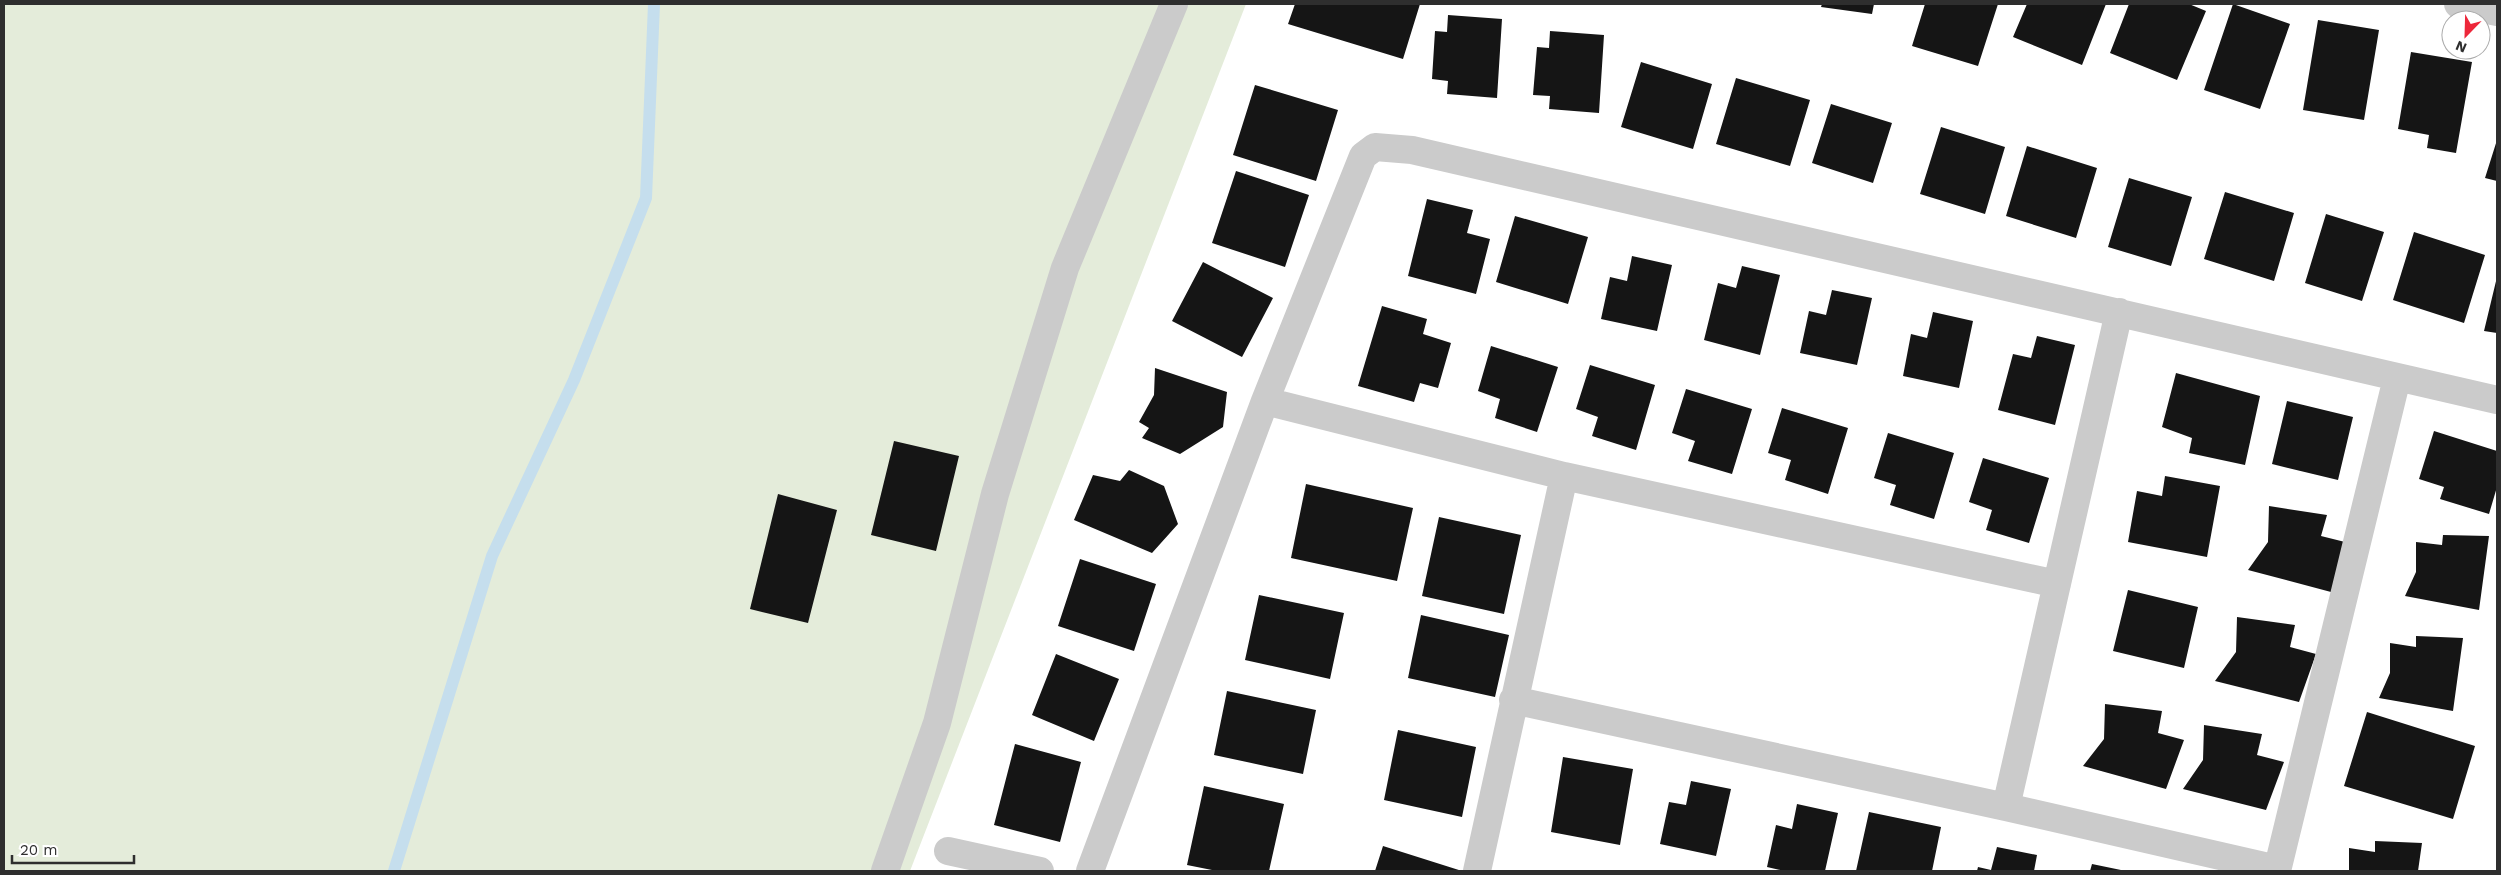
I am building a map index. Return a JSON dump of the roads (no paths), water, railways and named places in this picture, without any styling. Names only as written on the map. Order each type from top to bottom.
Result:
[{"type":"street","points":[[885,871],[937,723],[996,494],[1065,268],[1174,4]]},
{"type":"street","points":[[2458,4],[2497,12]]},
{"type":"street","points":[[1090,871],[1265,401],[1363,156],[1375,147],[1390,146],[1422,152],[2497,400]]},
{"type":"street","points":[[2006,807],[2119,312]]},
{"type":"street","points":[[1513,700],[2006,807],[2277,870],[2397,378]]},
{"type":"street","points":[[1265,401],[1564,476],[2057,584]]},
{"type":"street","points":[[1477,871],[1513,700],[1564,476]]},
{"type":"street","points":[[948,851],[1040,871]]},
{"type":"waterway","points":[[394,871],[492,556],[574,380],[646,198],[654,4]]}]
